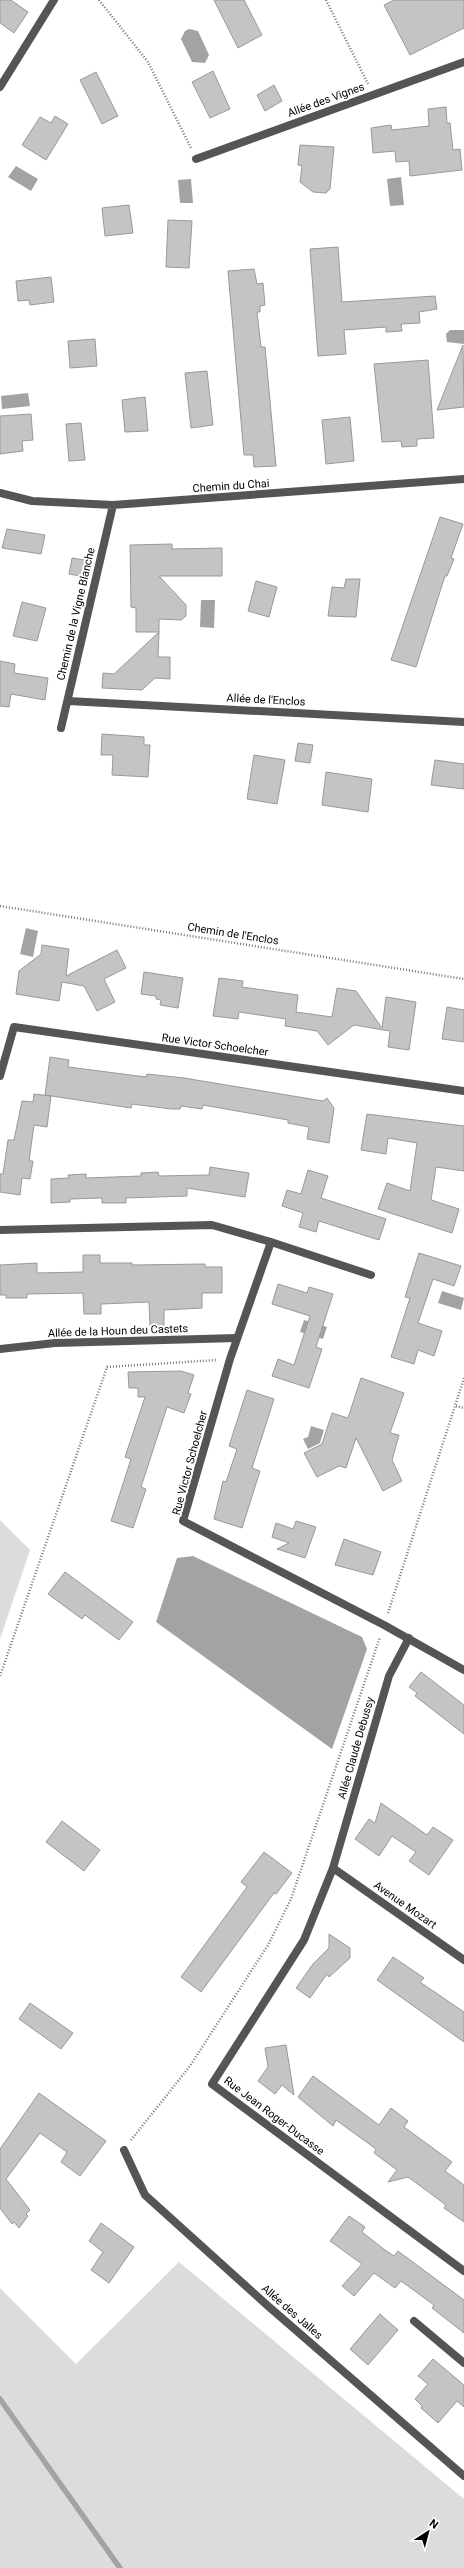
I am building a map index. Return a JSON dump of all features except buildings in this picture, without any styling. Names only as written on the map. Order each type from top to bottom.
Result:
[{"type":"street","points":[[0,87],[54,0]]},
{"type":"street","name":"Allée des Vignes","points":[[196,159],[464,62]]},
{"type":"street","name":"Chemin du Chai","points":[[0,493],[32,501],[113,505],[464,479]]},
{"type":"street","name":"Chemin de la Vigne Blanche","points":[[61,728],[113,505]]},
{"type":"street","name":"Allée de l'Enclos","points":[[68,700],[464,722]]},
{"type":"street","name":"Rue Victor Schoelcher","points":[[0,1076],[14,1027],[464,1092]]},
{"type":"street","points":[[0,1230],[212,1225],[271,1242],[371,1275]]},
{"type":"street","name":"Rue Victor Schoelcher","points":[[271,1242],[230,1359],[183,1521],[384,1624]]},
{"type":"street","name":"Allée de la Houn deu Castets","points":[[0,1349],[55,1343],[237,1338]]},
{"type":"street","points":[[384,1624],[464,1670]]},
{"type":"street","name":"Allée Claude Debussy","points":[[333,1868],[389,1676],[409,1638]]},
{"type":"street","name":"Avenue Mozart","points":[[333,1868],[464,1960]]},
{"type":"street","name":"Rue Jean Roger-Ducasse","points":[[333,1868],[304,1940],[212,2084],[464,2271]]},
{"type":"street","name":"Allée des Jalles","points":[[124,2150],[146,2195],[268,2306],[464,2476]]},
{"type":"street","points":[[414,2321],[464,2363]]},
{"type":"path","points":[[99,0],[148,62],[196,159]]},
{"type":"path","points":[[326,0],[374,95]]},
{"type":"path","name":"Chemin de l'Enclos","points":[[0,906],[464,978]]},
{"type":"path","points":[[0,1676],[107,1367],[230,1359]]},
{"type":"path","points":[[124,2150],[190,2066],[268,1944],[291,1899],[384,1624],[464,1378]]},
{"type":"path","points":[[456,1406],[464,1408]]},
{"type":"shaded area","points":[[189,29],[198,31],[209,55],[205,63],[192,62],[181,39],[185,31]]},
{"type":"shaded area","points":[[16,166],[38,179],[31,191],[8,177]]},
{"type":"shaded area","points":[[401,177],[404,205],[390,206],[387,179]]},
{"type":"shaded area","points":[[191,179],[193,203],[180,203],[178,180]]},
{"type":"shaded area","points":[[450,330],[464,330],[464,344],[447,342],[446,334]]},
{"type":"shaded area","points":[[28,393],[30,406],[2,409],[1,396]]},
{"type":"shaded area","points":[[201,600],[215,600],[214,628],[200,627]]},
{"type":"shaded area","points":[[26,928],[38,931],[33,957],[20,954]]},
{"type":"shaded area","points":[[442,1291],[464,1298],[461,1310],[438,1303]]},
{"type":"shaded area","points":[[304,1320],[327,1327],[323,1339],[300,1332]]},
{"type":"shaded area","points":[[311,1426],[324,1430],[320,1443],[308,1449],[303,1439],[308,1437]]},
{"type":"shaded area","points":[[0,1520],[30,1550],[0,1639]]},
{"type":"shaded area","points":[[193,1556],[362,1637],[367,1649],[332,1749],[156,1622],[177,1558]]},
{"type":"shaded area","points":[[179,2262],[464,2499],[464,2568],[0,2568],[0,2288],[76,2364]]},
{"type":"waterway","points":[[0,2399],[120,2568]]}]
